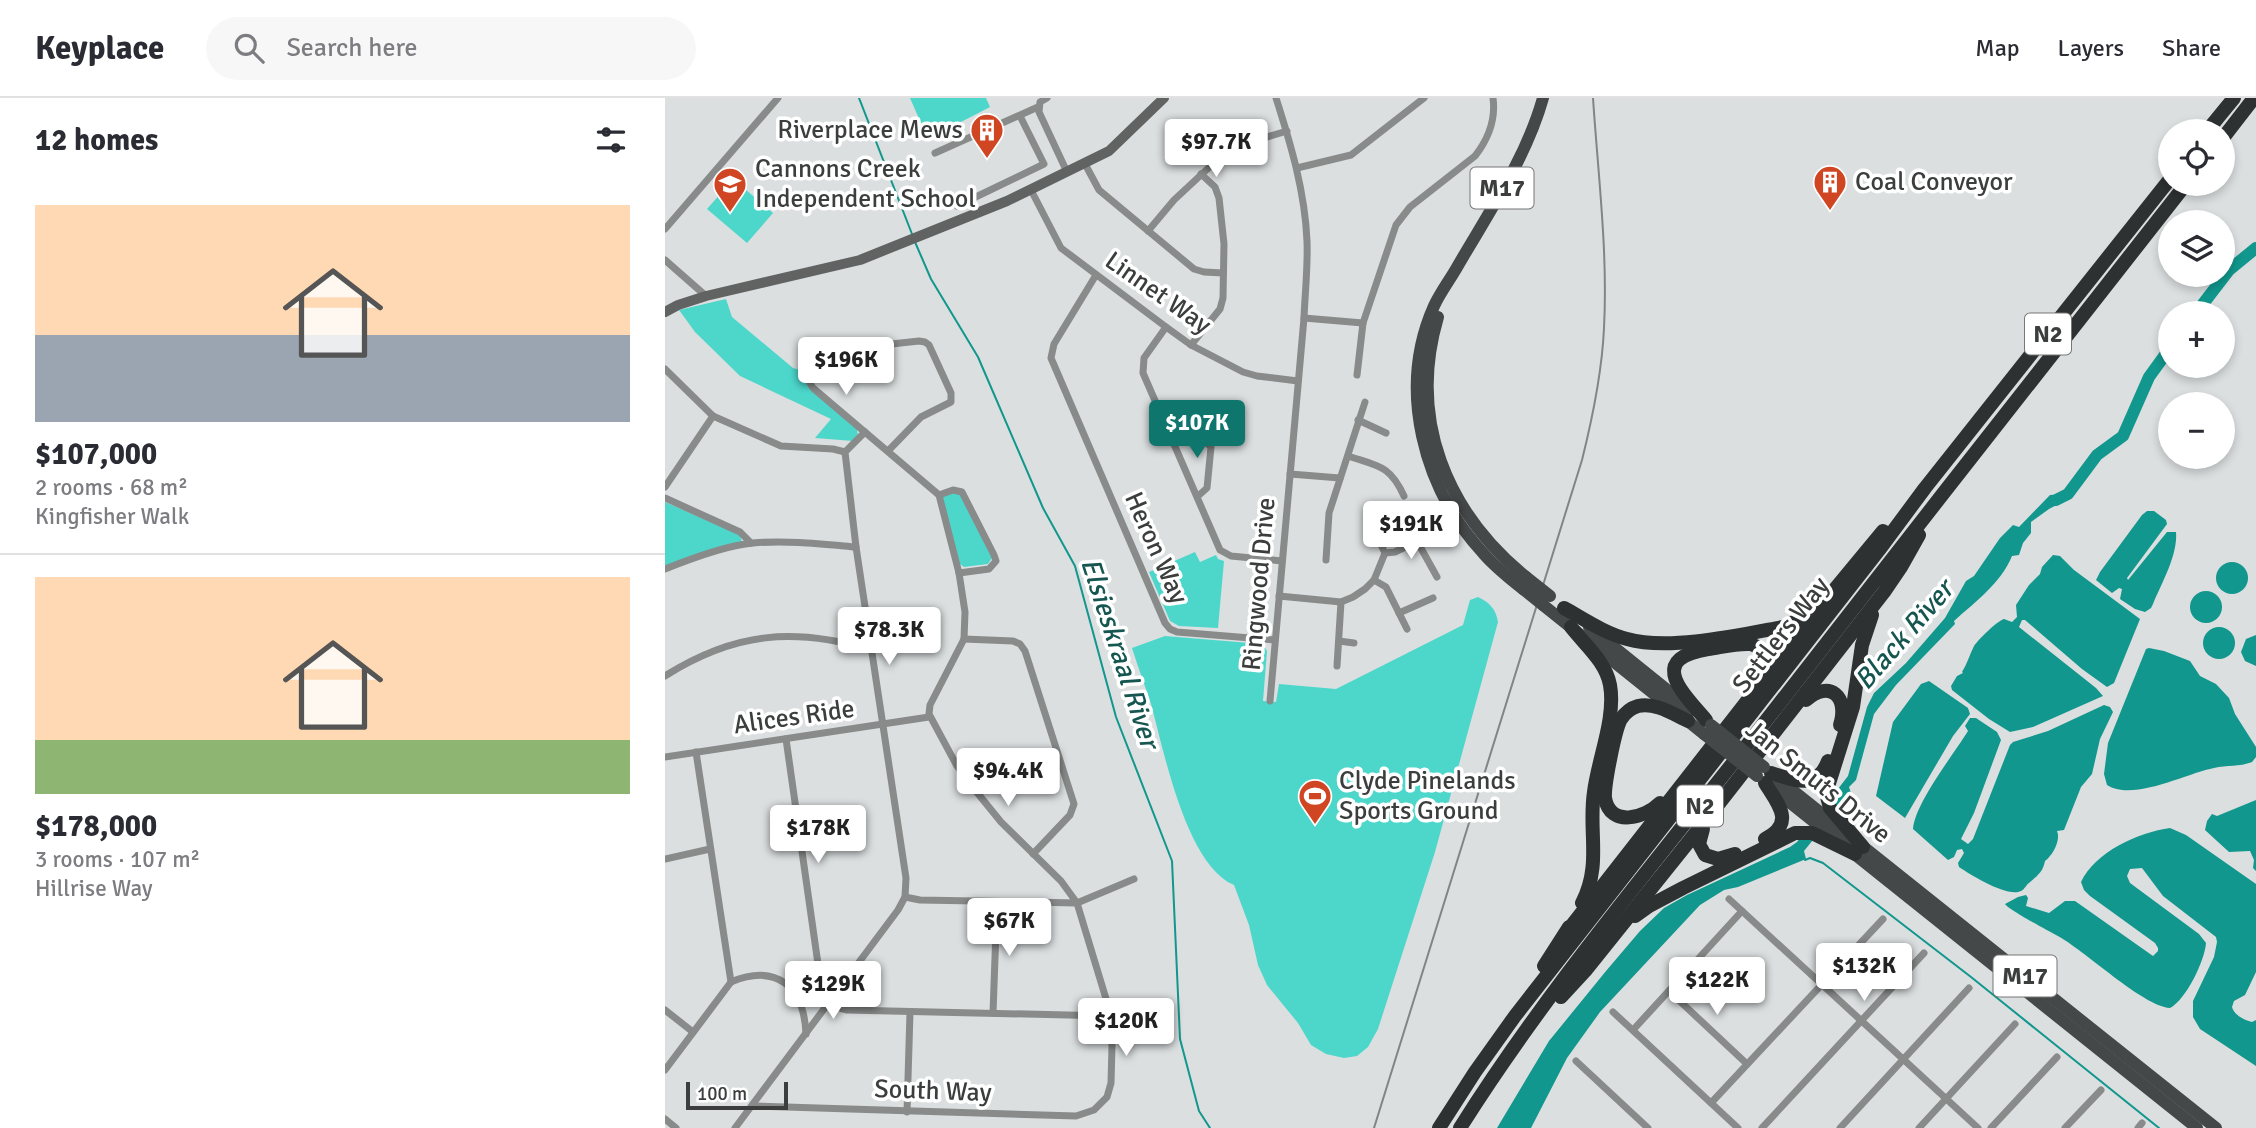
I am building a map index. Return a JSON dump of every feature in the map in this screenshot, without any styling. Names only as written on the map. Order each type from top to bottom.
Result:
[{"type":"highway","points":[[2217,119],[2234,98]]},
{"type":"highway","points":[[2235,123],[2254,98]]},
{"type":"highway","name":"Settlers Way","points":[[1439,1128],[1515,1016],[1871,561],[1925,488],[2158,194]]},
{"type":"highway","name":"Settlers Way","points":[[1460,1128],[1489,1083],[1574,966],[2177,196]]},
{"type":"highway","points":[[1565,934],[1868,547],[1925,488]]},
{"type":"highway","points":[[1532,1024],[1568,990],[1616,933],[1884,592],[1946,488]]},
{"type":"highway","points":[[1859,850],[1828,826],[1817,809],[1856,695],[1864,639],[1884,592]]},
{"type":"highway","points":[[1564,608],[1612,635],[1637,642],[1663,644],[1783,626],[1800,620],[1830,595]]},
{"type":"highway","points":[[1515,1016],[1586,896],[1591,878],[1595,850],[1593,800],[1611,700],[1609,681],[1603,667],[1571,627]]},
{"type":"highway","points":[[1707,726],[1675,680],[1675,667],[1682,656],[1695,651],[1755,645],[1764,653],[1766,663],[1757,688]]},
{"type":"highway","points":[[1764,775],[1802,781],[1821,774],[1842,718],[1842,703],[1832,692],[1819,691],[1805,700],[1782,723]]},
{"type":"highway","points":[[1688,722],[1647,705],[1628,711],[1618,726],[1606,783],[1606,801],[1611,810],[1621,817],[1639,817],[1656,807],[1691,771]]},
{"type":"highway","points":[[1710,815],[1699,841],[1702,851],[1710,858],[1728,857],[1770,837],[1778,830],[1783,818],[1764,775]]},
{"type":"highway","points":[[1616,933],[1654,903],[1800,832],[1828,826],[1859,850]]},
{"type":"main road","name":"Jan Smuts Drive","points":[[1542,98],[1516,162],[1427,322],[1417,375],[1423,442],[1437,482],[1463,528],[1492,563],[1524,583],[1571,627],[1688,722],[1707,726]]},
{"type":"main road","name":"Jan Smuts Drive","points":[[1546,601],[1564,608],[1764,775],[1817,809],[1828,826]]},
{"type":"main road","name":"Jan Smuts Drive","points":[[1859,850],[2197,1128]]},
{"type":"main road","name":"Jan Smuts Drive","points":[[1859,850],[2216,1128]]},
{"type":"street","points":[[665,229],[778,98]]},
{"type":"street","points":[[935,153],[1020,116],[1038,107],[1040,102],[1047,98]]},
{"type":"street","points":[[665,310],[706,296],[860,260],[1031,190],[1113,147],[1164,98]]},
{"type":"street","name":"Ringwood Drive","points":[[1270,701],[1304,318],[1307,240],[1297,168],[1276,98]]},
{"type":"street","points":[[1297,168],[1350,155],[1424,98]]},
{"type":"street","points":[[1357,376],[1363,323],[1400,217],[1410,206],[1475,156],[1483,146],[1493,123],[1493,98]]},
{"type":"street","points":[[1038,107],[1067,172]]},
{"type":"street","points":[[957,206],[1044,164],[1020,116]]},
{"type":"street","points":[[1148,231],[1174,200],[1230,148],[1287,131]]},
{"type":"street","points":[[1085,164],[1099,190],[1194,269],[1223,273]]},
{"type":"street","points":[[1191,345],[1220,309],[1223,298],[1224,244],[1219,198],[1215,187],[1201,174]]},
{"type":"street","name":"Linnet Way","points":[[1031,190],[1062,248],[1191,345],[1243,372],[1298,381]]},
{"type":"street","points":[[665,260],[706,296]]},
{"type":"street","name":"Heron Way","points":[[1096,275],[1054,344],[1051,358],[1165,623],[1177,632],[1275,640]]},
{"type":"street","points":[[1304,318],[1363,323]]},
{"type":"street","points":[[1166,327],[1147,351],[1142,365],[1143,373],[1224,554],[1282,561]]},
{"type":"street","points":[[786,739],[822,986],[841,1009],[1109,1016],[1077,903],[1061,881],[1001,822],[963,774],[929,717],[930,705],[964,639],[965,612],[959,573],[939,495],[813,388],[807,377],[807,370],[818,354],[919,341],[929,345],[951,393],[951,401],[915,421],[888,451]]},
{"type":"street","points":[[665,369],[713,416],[781,446],[845,452]]},
{"type":"street","points":[[1326,560],[1329,513],[1365,402]]},
{"type":"street","points":[[665,487],[713,416]]},
{"type":"street","points":[[1358,420],[1387,433]]},
{"type":"street","points":[[1166,426],[1211,447],[1208,486],[1198,496]]},
{"type":"street","points":[[845,452],[865,432]]},
{"type":"street","points":[[735,1128],[905,897],[907,878],[856,547],[845,452]]},
{"type":"street","points":[[1348,456],[1386,469],[1396,480],[1403,496]]},
{"type":"street","points":[[1290,474],[1340,478]]},
{"type":"street","points":[[939,495],[953,490],[962,492],[996,561],[989,569],[959,573]]},
{"type":"street","points":[[665,498],[740,532],[751,543]]},
{"type":"street","points":[[1279,596],[1341,602],[1366,589],[1374,580],[1385,553],[1379,541]]},
{"type":"street","points":[[1385,553],[1395,552],[1416,541],[1437,578]]},
{"type":"street","points":[[665,569],[751,543],[791,542],[856,547]]},
{"type":"street","points":[[1374,580],[1386,587],[1407,629]]},
{"type":"street","points":[[1399,613],[1433,598]]},
{"type":"street","points":[[1337,666],[1341,602]]},
{"type":"street","points":[[665,676],[704,654],[765,637],[811,636],[872,650]]},
{"type":"street","points":[[964,639],[1013,641],[1020,644],[1025,651],[1074,804],[1070,815],[1033,854]]},
{"type":"street","points":[[1339,641],[1354,643]]},
{"type":"street","name":"Alices Ride","points":[[666,757],[929,717]]},
{"type":"street","points":[[665,748],[666,757]]},
{"type":"street","points":[[696,752],[731,982]]},
{"type":"street","points":[[665,859],[710,849]]},
{"type":"street","points":[[905,897],[920,900],[1077,903],[1133,878]]},
{"type":"street","points":[[1729,899],[1978,1128]]},
{"type":"street","points":[[993,1013],[997,902]]},
{"type":"street","points":[[1633,1030],[1742,912]]},
{"type":"street","points":[[1711,1103],[1883,919]]},
{"type":"street","points":[[1762,1128],[1924,953]]},
{"type":"street","points":[[791,986],[819,971]]},
{"type":"street","points":[[665,1070],[731,982],[755,975],[776,979],[791,986],[801,1004],[806,1035]]},
{"type":"street","points":[[1840,1128],[1969,988]]},
{"type":"street","points":[[1669,991],[1747,1064]]},
{"type":"street","points":[[665,1010],[693,1032]]},
{"type":"street","points":[[822,1012],[848,1010]]},
{"type":"street","points":[[907,1112],[909,1012]]},
{"type":"street","points":[[1613,1012],[1738,1128]]},
{"type":"street","name":"South Way","points":[[752,1105],[1076,1116],[1094,1110],[1107,1097],[1111,1083],[1112,1046],[1109,1016]]},
{"type":"street","points":[[1919,1128],[2015,1024]]},
{"type":"street","points":[[1991,1128],[2057,1056]]},
{"type":"street","points":[[1576,1061],[1649,1128]]},
{"type":"street","points":[[2066,1128],[2101,1090]]},
{"type":"street","points":[[665,1119],[676,1128]]},
{"type":"shaded area","points":[[910,98],[986,98],[990,107],[928,139]]},
{"type":"shaded area","points":[[739,184],[773,213],[747,243],[707,209],[722,192],[728,197]]},
{"type":"shaded area","points":[[726,299],[732,317],[793,368],[804,371],[808,387],[857,428],[858,436],[853,441],[815,438],[831,419],[740,376],[695,332],[679,310]]},
{"type":"shaded area","points":[[960,491],[992,558],[988,564],[964,567],[960,564],[942,496]]},
{"type":"shaded area","name":"Black River","points":[[2068,494],[2068,499],[2031,522],[2031,533],[2023,543],[2019,555],[2012,556],[2001,575],[1954,621],[1955,624],[1896,685],[1874,714],[1856,780],[1849,787],[1851,793],[1804,851],[1806,859],[1738,887],[1724,890],[1700,905],[1600,1012],[1567,1058],[1531,1128],[1497,1128],[1549,1041],[1640,931],[1664,908],[1797,842],[1848,776],[1867,707],[1874,693],[1906,663],[1945,618],[1966,581],[1974,576],[2000,538],[2013,525],[2019,527],[2050,495]]},
{"type":"shaded area","points":[[665,502],[740,535],[742,542],[665,566]]},
{"type":"shaded area","points":[[2147,511],[2154,511],[2166,520],[2167,524],[2128,580],[2167,532],[2176,532],[2176,541],[2165,578],[2151,608],[2145,612],[2120,599],[2122,589],[2112,593],[2096,580]]},
{"type":"shaded area","points":[[1195,552],[1200,562],[1216,555],[1224,561],[1218,628],[1179,626],[1170,621],[1149,572]]},
{"type":"shaded area","points":[[2053,555],[2060,556],[2074,570],[2140,619],[2114,683],[2107,687],[2022,620],[2019,627],[2103,696],[2033,727],[2010,732],[1989,719],[1952,690],[1951,686],[1957,676],[1963,673],[1974,646],[1980,639],[2001,620],[2012,622],[2017,617],[2016,605]]},
{"type":"shaded area","points":[[2232,562],[2243,567],[2248,578],[2243,589],[2232,594],[2221,589],[2216,578],[2221,567]]},
{"type":"shaded area","points":[[2206,591],[2217,596],[2222,607],[2217,618],[2206,623],[2195,618],[2190,607],[2195,596]]},
{"type":"shaded area","name":"Clyde Pinelands Sports Ground","points":[[1478,597],[1492,607],[1498,622],[1435,852],[1378,1029],[1368,1047],[1357,1056],[1344,1058],[1326,1054],[1311,1045],[1298,1023],[1267,985],[1258,965],[1249,925],[1234,885],[1217,873],[1190,831],[1170,777],[1151,704],[1132,648],[1165,636],[1262,644],[1267,651],[1263,701],[1276,702],[1279,684],[1336,689],[1463,625],[1470,600]]},
{"type":"shaded area","points":[[2219,627],[2230,632],[2235,643],[2230,654],[2219,659],[2208,654],[2203,643],[2208,632]]},
{"type":"shaded area","points":[[2256,635],[2256,666],[2245,661],[2241,652],[2246,639]]},
{"type":"shaded area","points":[[2146,649],[2190,661],[2200,676],[2216,684],[2229,698],[2235,714],[2256,747],[2256,757],[2252,762],[2214,768],[2145,788],[2118,789],[2107,785],[2104,774],[2108,743]]},
{"type":"shaded area","points":[[1929,681],[1968,708],[1970,714],[1953,736],[1905,818],[1876,796],[1893,722],[1921,684]]},
{"type":"shaded area","points":[[2104,705],[2110,707],[2113,712],[2100,739],[2092,774],[2081,787],[2064,830],[2057,831],[2057,843],[2043,868],[2022,890],[2015,892],[1999,889],[1980,880],[1959,867],[1958,863],[1964,853],[1962,849],[1957,850],[1954,857],[1948,860],[1913,829],[1920,806],[1968,731],[1965,726],[1970,718],[1976,718],[1997,732],[2001,740],[1974,813],[1961,839],[1968,844],[1973,839],[2010,745]]},
{"type":"shaded area","points":[[2256,800],[2256,871],[2250,851],[2229,852],[2205,830],[2212,814],[2217,816]]},
{"type":"shaded area","points":[[2170,828],[2186,835],[2256,884],[2256,972],[2245,995],[2234,1001],[2232,1007],[2243,1018],[2252,1022],[2256,1020],[2256,1066],[2200,1029],[2193,1017],[2193,1001],[2214,957],[2216,937],[2163,896],[2142,868],[2130,869],[2127,876],[2130,883],[2199,934],[2206,943],[2194,979],[2182,997],[2170,1008],[2144,998],[2068,942],[2005,904],[2026,895],[2026,906],[2049,913],[2065,901],[2075,901],[2153,956],[2158,951],[2155,943],[2090,896],[2081,882],[2096,861],[2119,845],[2145,834]]},
{"type":"waterway","name":"Elsieskraal River","points":[[859,98],[912,234]]},
{"type":"waterway","name":"Elsieskraal River","points":[[915,242],[931,279],[978,357],[1043,508],[1075,566],[1116,717],[1172,861],[1180,1039],[1199,1111],[1210,1128]]},
{"type":"waterway","name":"Black River","points":[[2205,301],[2229,270],[2256,248]]},
{"type":"waterway","name":"Black River","points":[[2056,500],[2068,494],[2097,455],[2123,436],[2149,377],[2158,365]]},
{"type":"waterway","points":[[1805,860],[1810,858],[1823,863],[1971,977],[2159,1128]]},
{"type":"railway","points":[[1374,1128],[1590,427],[1601,361],[1605,299],[1604,242],[1593,98]]},
{"type":"place","name":"Riverplace Mews","points":[[987,160]]},
{"type":"place","name":"Coal Conveyor","points":[[1830,212]]},
{"type":"place","name":"Cannons Creek Independent School","points":[[730,214]]},
{"type":"place","name":"Clyde Pinelands Sports Ground","points":[[1315,826]]}]
